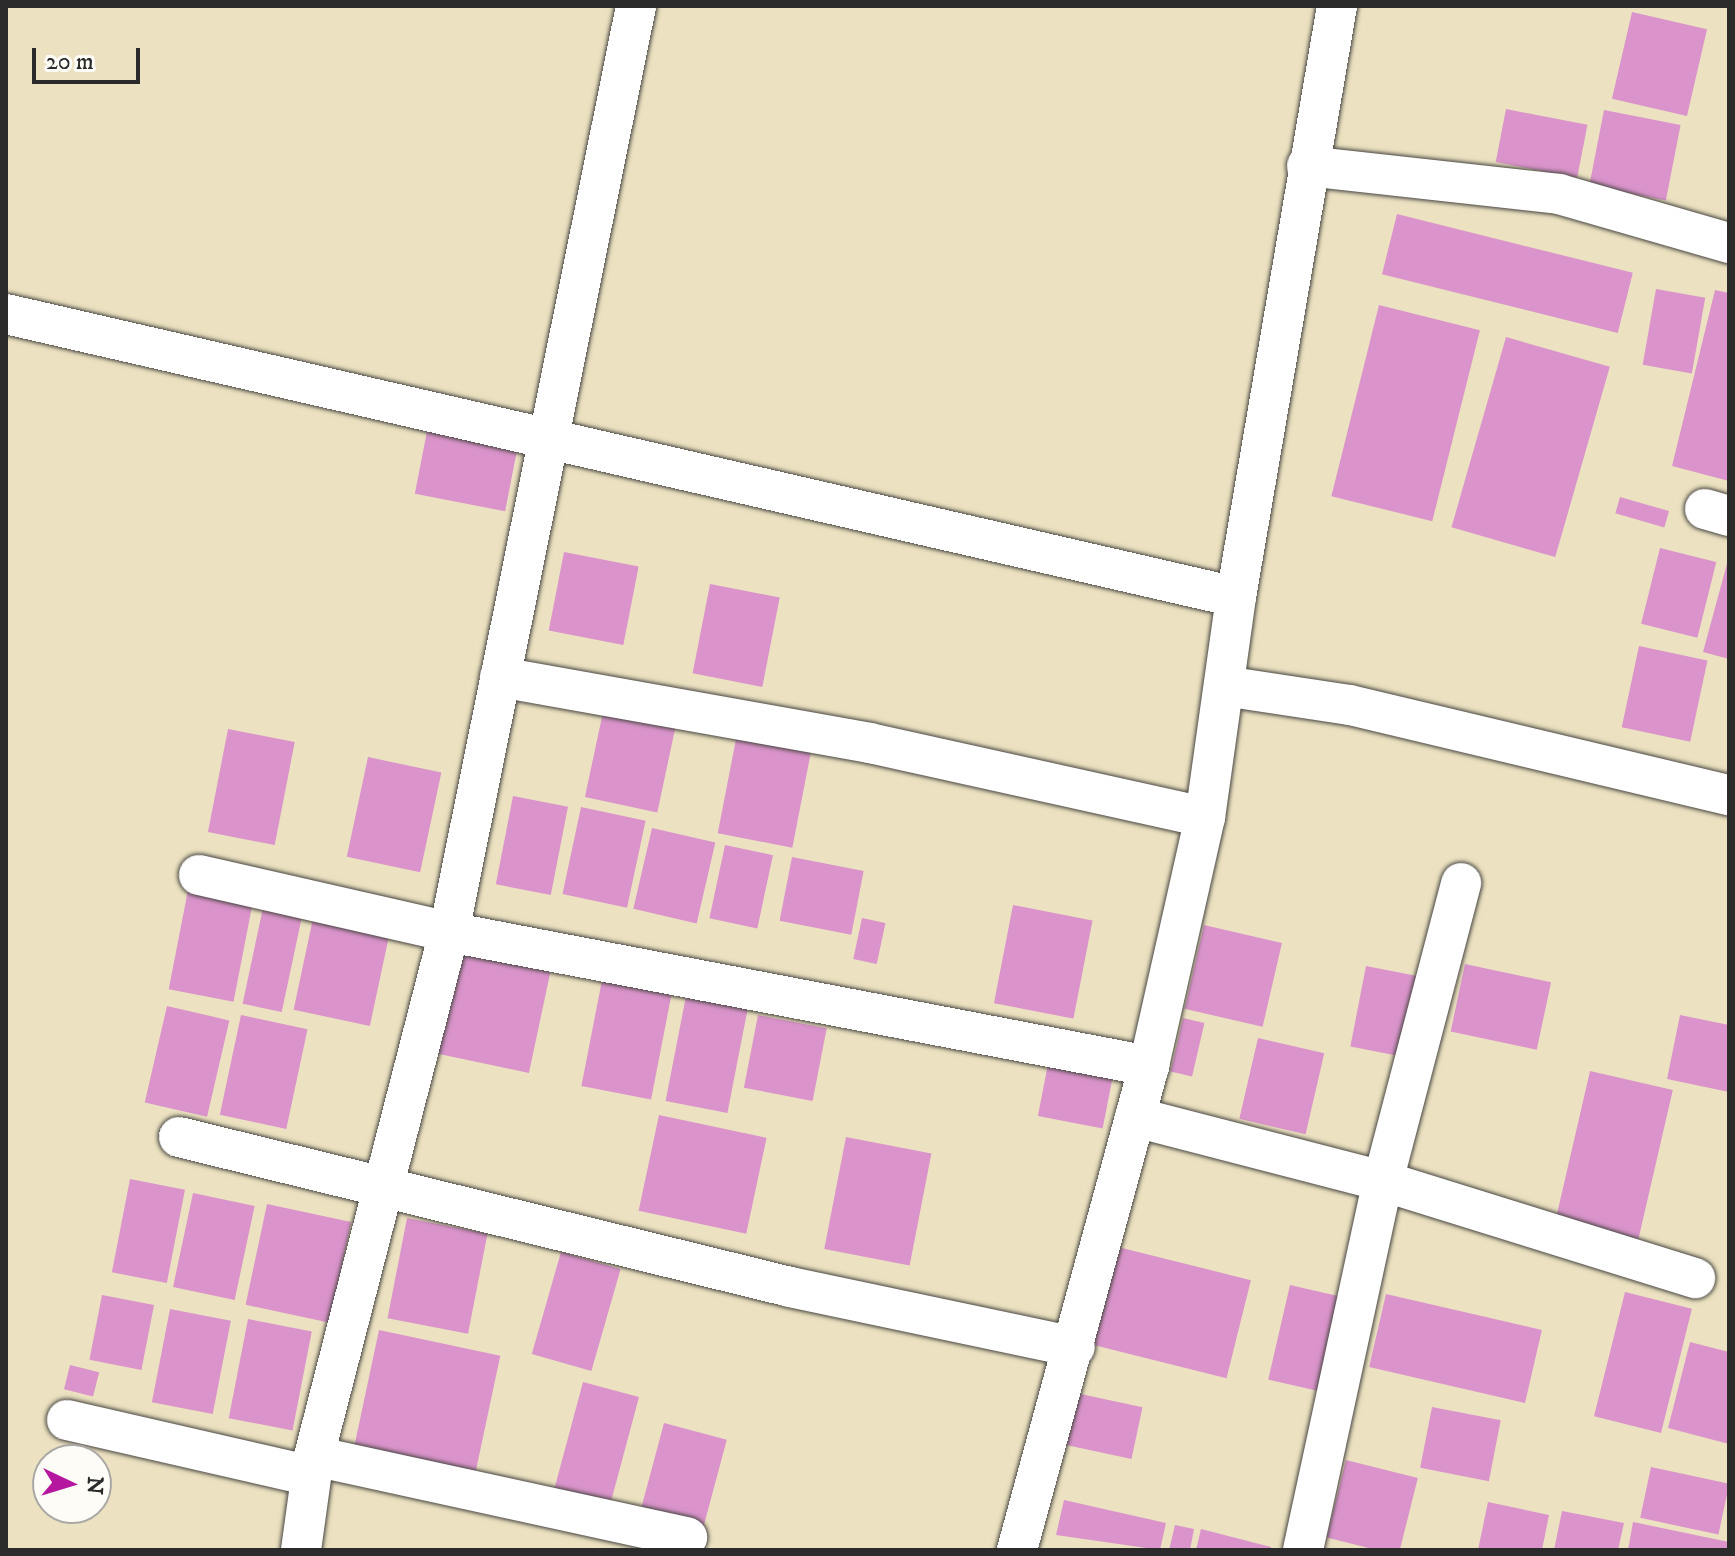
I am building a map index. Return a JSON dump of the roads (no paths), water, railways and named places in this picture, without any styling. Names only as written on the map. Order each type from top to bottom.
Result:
[{"type":"street","points":[[301,1550],[312,1466],[449,932],[545,436],[636,6]]},
{"type":"street","points":[[1017,1550],[1075,1347],[1149,1066],[1205,817],[1236,597],[1307,166],[1337,6]]},
{"type":"street","points":[[1307,166],[1559,194],[1729,243]]},
{"type":"street","points":[[6,314],[1236,597]]},
{"type":"street","points":[[500,677],[870,743],[1205,817]]},
{"type":"street","points":[[1224,686],[1350,705],[1729,795]]},
{"type":"street","points":[[199,875],[449,932],[1149,1066]]},
{"type":"street","points":[[1303,1550],[1383,1181],[1461,883]]},
{"type":"street","points":[[1135,1117],[1383,1181],[1695,1278]]},
{"type":"street","points":[[179,1137],[382,1189],[1075,1347]]},
{"type":"street","points":[[67,1420],[687,1537]]}]
